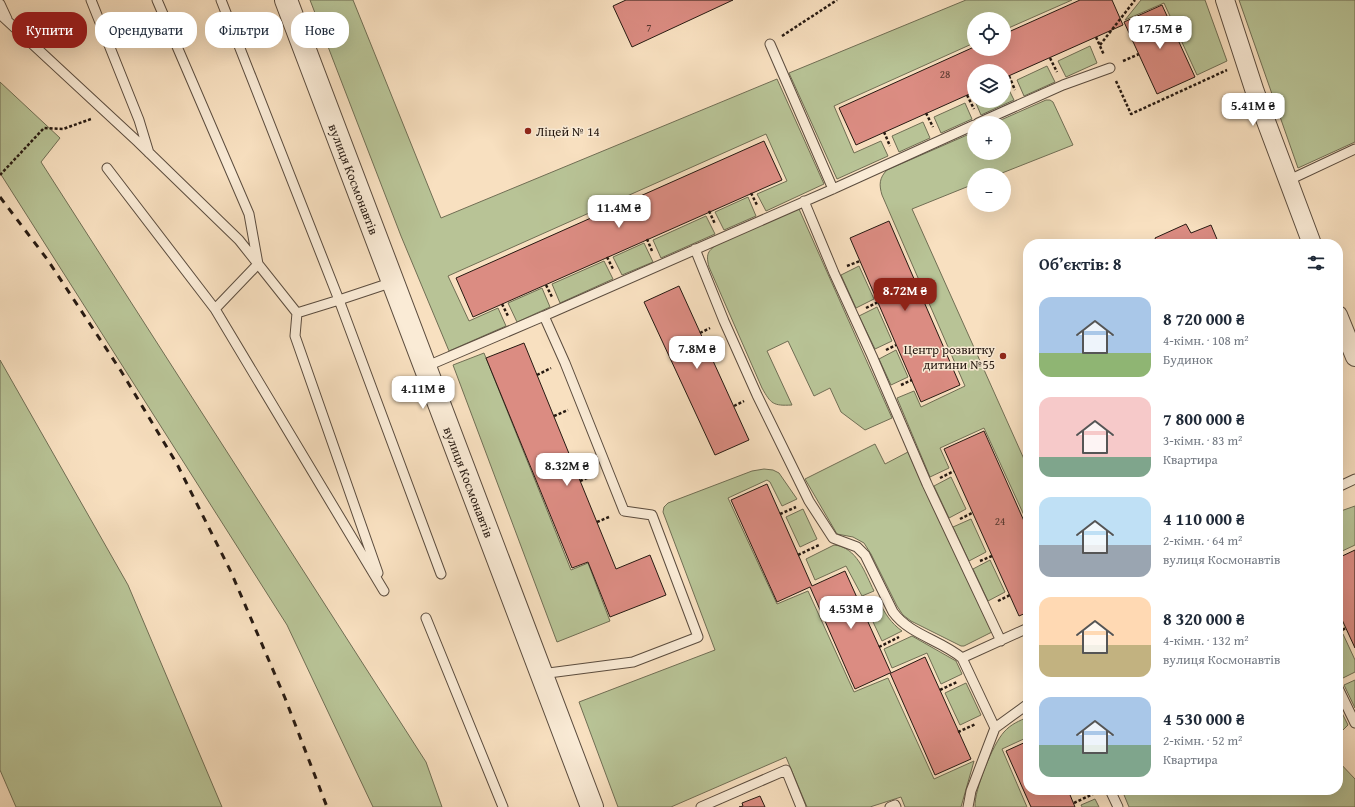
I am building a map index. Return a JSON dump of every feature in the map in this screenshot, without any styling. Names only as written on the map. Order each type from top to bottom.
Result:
[{"type":"street","name":"вулиця Космонавтів","points":[[286,0],[592,807]]},
{"type":"street","points":[[1224,0],[1245,62],[1310,239]]},
{"type":"street","points":[[1343,327],[1354,352]]},
{"type":"lane","points":[[91,0],[139,120],[150,154]]},
{"type":"lane","points":[[157,0],[249,214],[258,264]]},
{"type":"lane","points":[[220,0],[339,300],[441,574]]},
{"type":"lane","points":[[0,4],[10,23]]},
{"type":"lane","points":[[0,14],[150,154],[239,240],[297,313],[295,336],[384,591],[215,309],[106,168]]},
{"type":"lane","points":[[770,44],[833,189]]},
{"type":"lane","points":[[994,116],[1063,86],[1110,68]]},
{"type":"lane","points":[[425,367],[833,189],[967,128]]},
{"type":"lane","points":[[1289,180],[1355,150]]},
{"type":"lane","points":[[804,201],[927,484],[1001,640]]},
{"type":"lane","points":[[695,249],[724,321],[757,395],[809,500],[834,538],[857,547],[865,556],[898,619],[914,630],[955,652],[962,658],[995,728]]},
{"type":"lane","points":[[215,309],[258,264]]},
{"type":"lane","points":[[297,313],[393,282]]},
{"type":"lane","points":[[541,674],[633,662],[698,637],[652,515],[624,511],[565,363],[544,316]]},
{"type":"lane","points":[[1343,485],[1355,479]]},
{"type":"lane","points":[[426,618],[503,807]]},
{"type":"lane","points":[[962,658],[1023,630]]},
{"type":"lane","points":[[1343,698],[1355,723]]},
{"type":"lane","points":[[968,807],[971,791],[995,728],[1023,708]]},
{"type":"lane","points":[[701,807],[786,770],[801,807]]},
{"type":"lane","points":[[1112,795],[1118,807]]},
{"type":"lane","points":[[890,807],[895,805],[896,807]]},
{"type":"path","points":[[770,44],[837,0]]},
{"type":"path","points":[[1099,45],[1135,0]]},
{"type":"path","points":[[1110,68],[1131,114],[1245,62]]},
{"type":"path","points":[[0,175],[44,128],[63,129],[85,122],[105,112]]},
{"type":"path","points":[[798,555],[834,538]]},
{"type":"path","points":[[958,732],[990,718]]},
{"type":"path","points":[[1074,803],[1091,795]]},
{"type":"green space","points":[[310,0],[353,0],[441,218],[777,79],[824,184],[766,211],[757,194],[787,181],[766,134],[448,276],[469,321],[498,308],[506,326],[449,351],[401,236],[329,48],[349,48],[349,12],[315,12]]},
{"type":"green space","points":[[966,0],[1072,0],[1011,27],[1011,12],[967,12],[967,46],[834,106],[854,153],[881,141],[888,156],[837,179],[789,73]]},
{"type":"green space","points":[[1141,0],[1205,0],[1227,61],[1197,75],[1164,3],[1125,20]]},
{"type":"green space","points":[[1239,0],[1355,0],[1355,142],[1298,168]]},
{"type":"green space","points":[[1090,46],[1097,63],[1066,77],[1058,61]]},
{"type":"green space","points":[[1047,66],[1055,82],[1024,96],[1017,80]]},
{"type":"green space","points":[[0,82],[60,138],[41,162],[426,762],[442,807],[373,807],[287,625],[0,173]]},
{"type":"green space","points":[[1011,94],[1014,100],[1011,101]]},
{"type":"green space","points":[[1046,100],[1053,102],[1073,145],[1011,169],[1011,168],[967,168],[967,187],[912,209],[1023,457],[1023,513],[984,428],[940,448],[949,468],[930,477],[897,398],[914,391],[921,407],[965,386],[882,195],[880,188],[881,179],[887,170],[967,135],[967,160],[1011,160],[1010,116]]},
{"type":"green space","points":[[965,103],[971,116],[967,116],[967,121],[941,133],[934,117]]},
{"type":"green space","points":[[978,108],[996,108],[981,115]]},
{"type":"green space","points":[[923,122],[930,138],[899,152],[892,136]]},
{"type":"green space","points":[[748,197],[756,216],[724,230],[715,212]]},
{"type":"green space","points":[[799,209],[892,418],[865,430],[841,412],[830,388],[814,396],[788,341],[767,351],[792,405],[781,405],[770,401],[762,388],[709,267],[709,252],[721,242]]},
{"type":"green space","points":[[706,216],[715,234],[661,258],[653,240]]},
{"type":"green space","points":[[644,243],[653,262],[622,275],[613,257]]},
{"type":"green space","points":[[604,261],[613,279],[560,303],[552,284]]},
{"type":"green space","points":[[859,266],[874,299],[856,308],[841,275]]},
{"type":"green space","points":[[542,288],[550,307],[517,322],[508,303]]},
{"type":"green space","points":[[877,307],[892,341],[875,349],[859,316]]},
{"type":"green space","points":[[896,350],[908,377],[891,385],[879,359]]},
{"type":"green space","points":[[484,353],[571,570],[588,563],[610,621],[557,642],[453,365]]},
{"type":"green space","points":[[0,360],[128,585],[222,807],[16,807],[0,770]]},
{"type":"green space","points":[[875,444],[885,464],[908,452],[992,632],[964,646],[961,646],[911,621],[903,615],[897,606],[864,543],[853,537],[837,534],[805,479]]},
{"type":"green space","points":[[764,469],[773,470],[779,473],[797,499],[782,506],[770,482],[767,480],[728,498],[777,604],[808,591],[854,692],[888,678],[934,779],[974,761],[961,807],[905,807],[901,797],[870,807],[807,807],[786,757],[671,807],[618,807],[579,702],[715,650],[663,512],[664,507],[668,503],[752,471]]},
{"type":"green space","points":[[951,477],[966,509],[949,518],[934,486]]},
{"type":"green space","points":[[1355,506],[1355,545],[1343,551],[1343,510]]},
{"type":"green space","points":[[803,509],[817,539],[800,547],[786,517]]},
{"type":"green space","points":[[971,519],[986,552],[969,561],[953,527]]},
{"type":"green space","points":[[834,545],[849,550],[859,562],[874,591],[862,596],[846,566],[815,580],[806,559]]},
{"type":"green space","points":[[990,560],[1005,592],[988,601],[973,569]]},
{"type":"green space","points":[[879,601],[889,618],[902,631],[882,641],[866,607]]},
{"type":"green space","points":[[1343,634],[1355,660],[1355,672],[1343,678]]},
{"type":"green space","points":[[912,636],[956,661],[962,674],[941,684],[927,653],[892,668],[884,649]]},
{"type":"green space","points":[[1355,680],[1355,708],[1344,685]]},
{"type":"green space","points":[[966,683],[981,715],[960,725],[945,693]]},
{"type":"green space","points":[[1343,715],[1348,725],[1343,730]]},
{"type":"green space","points":[[1023,719],[1023,739],[1002,749],[1027,807],[975,807],[981,779],[995,746],[1004,732],[1015,723]]},
{"type":"green space","points":[[1343,766],[1355,779],[1355,807],[1129,807],[1124,795],[1343,795]]},
{"type":"green space","points":[[1095,799],[1099,807],[1082,807],[1081,805]]},
{"type":"building","points":[[626,0],[733,0],[632,47],[613,6]]},
{"type":"building","points":[[1080,0],[1112,0],[1123,25],[1011,75],[1011,64],[967,64],[967,95],[856,145],[839,108],[967,50],[967,56],[1011,56],[1011,31]]},
{"type":"building","points":[[1162,5],[1195,77],[1157,94],[1124,22]]},
{"type":"building","points":[[764,141],[782,180],[473,317],[456,278]]},
{"type":"building","points":[[889,221],[960,385],[921,402],[850,238]]},
{"type":"building","points":[[1186,224],[1191,233],[1211,225],[1217,239],[1155,239]]},
{"type":"building","points":[[679,286],[749,440],[715,455],[644,302]]},
{"type":"building","points":[[524,343],[616,569],[650,555],[666,595],[610,617],[588,562],[572,568],[486,358]]},
{"type":"building","points":[[984,431],[1023,519],[1023,614],[1019,616],[944,449]]},
{"type":"building","points":[[767,484],[812,586],[845,571],[891,673],[925,657],[971,759],[935,775],[890,673],[855,689],[810,587],[777,602],[731,500]]},
{"type":"building","points":[[1355,550],[1355,648],[1343,622],[1343,556]]},
{"type":"building","points":[[1023,743],[1023,789],[1006,751]]},
{"type":"building","points":[[1026,795],[1070,795],[1075,807],[1031,807]]},
{"type":"building","points":[[760,796],[765,807],[739,807],[743,806],[742,803]]},
{"type":"railway","points":[[0,197],[47,259],[121,371],[177,464],[231,572],[285,698],[327,807]]},
{"type":"place","name":"Ліцей № 14","points":[[528,131]]},
{"type":"place","name":"Центр розвитку дитини №55","points":[[1003,356]]}]
